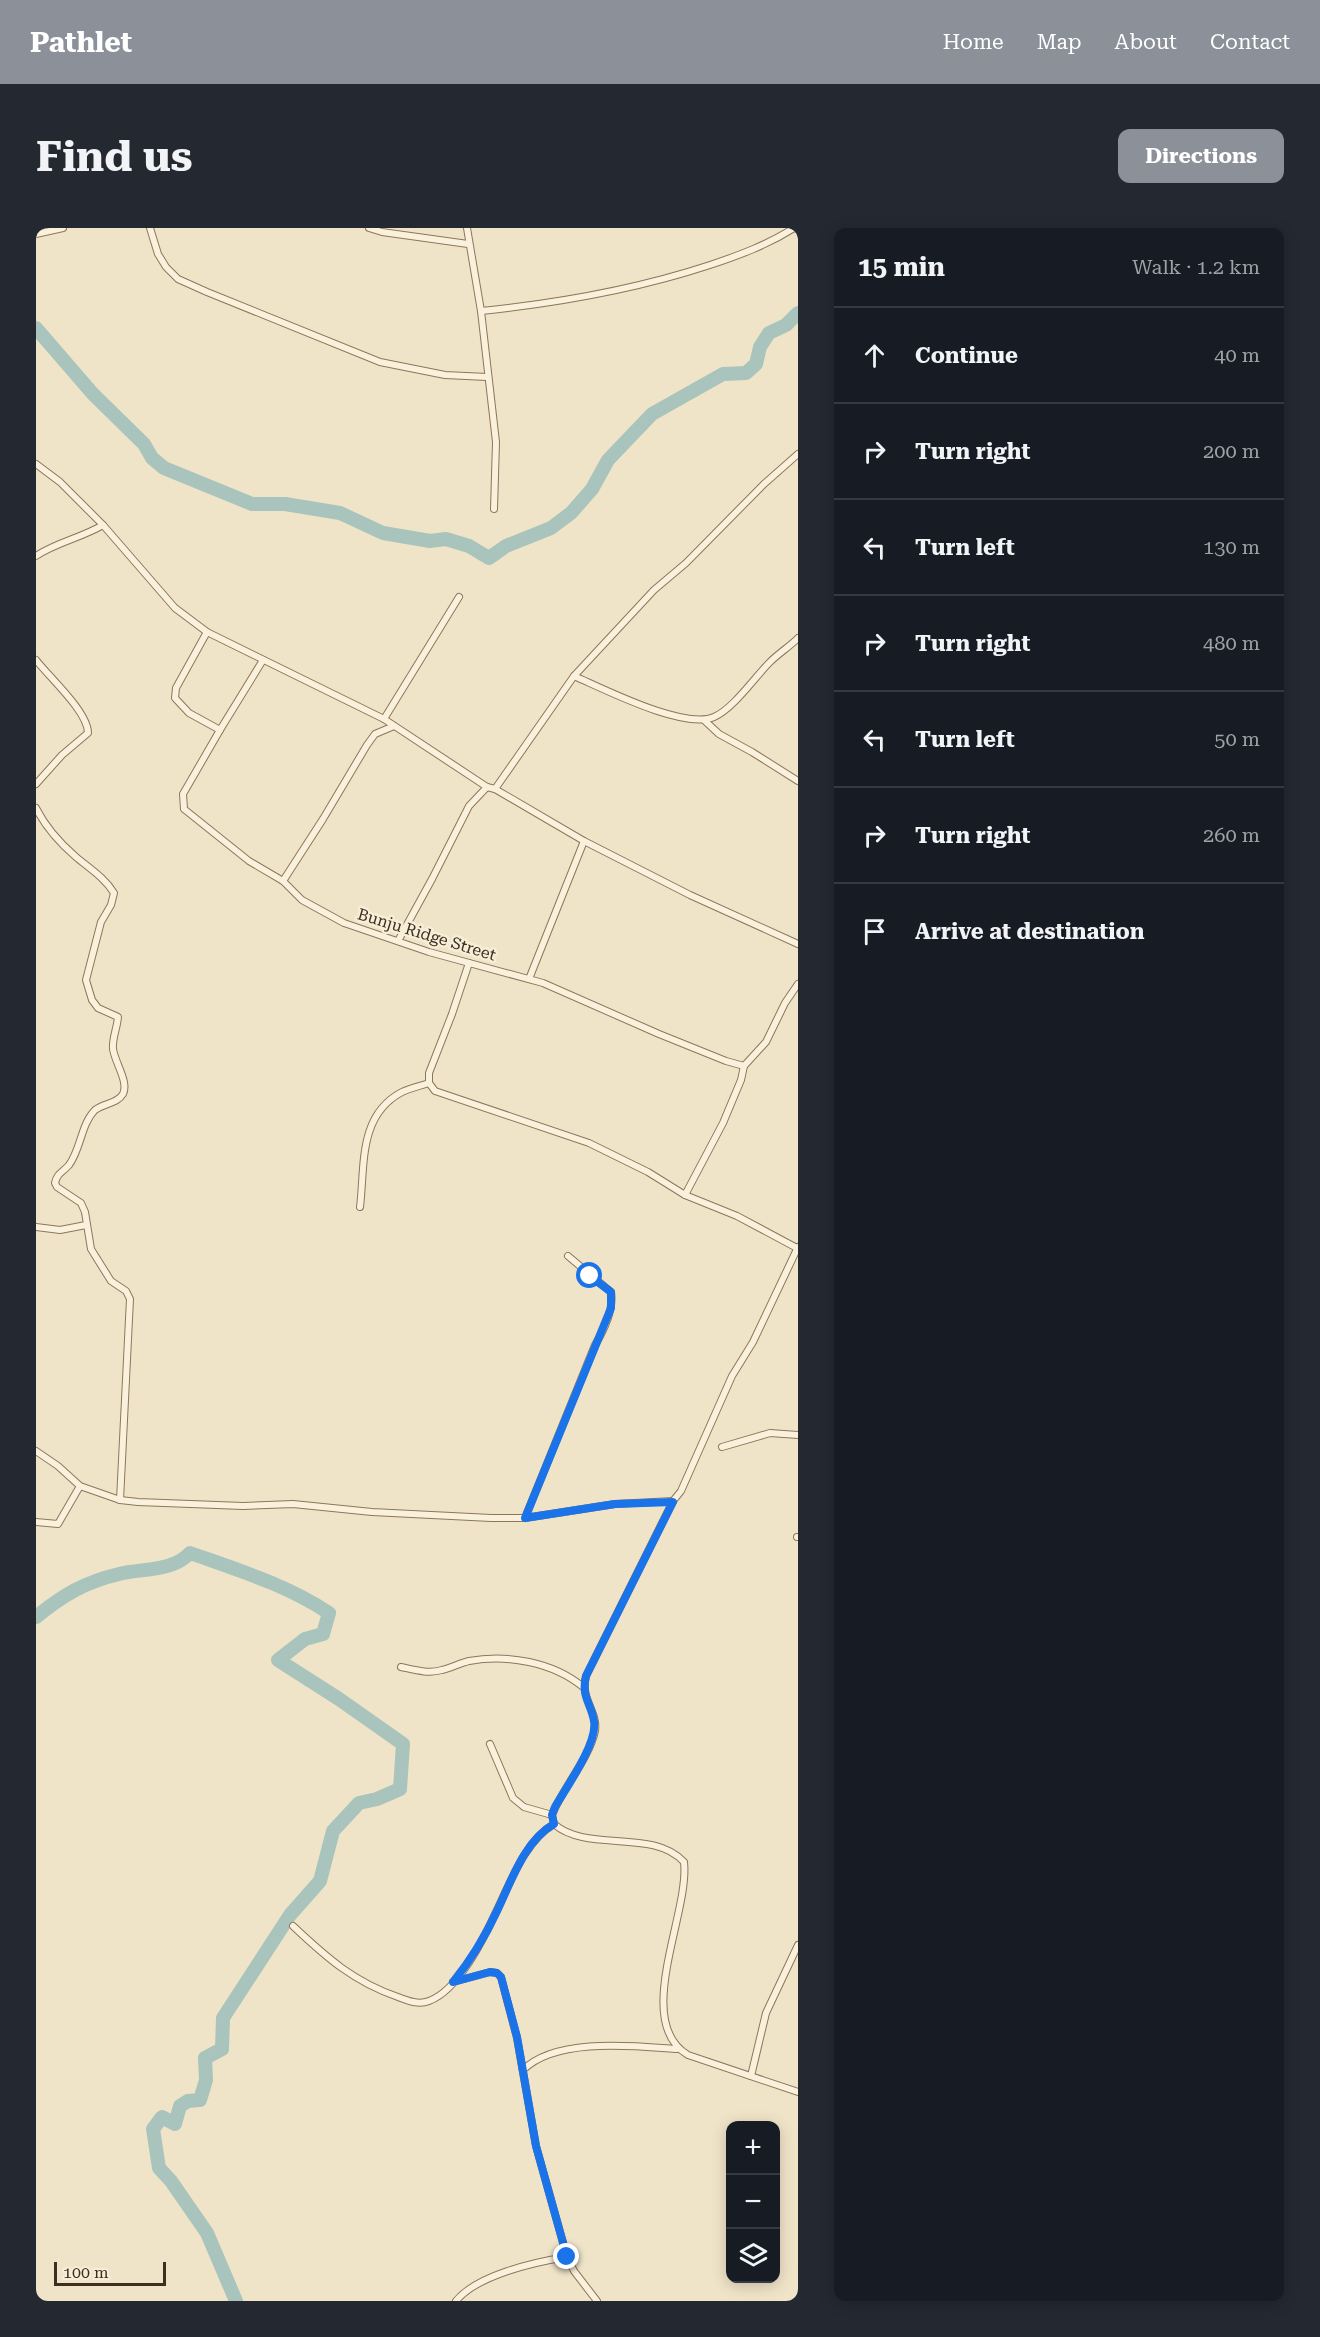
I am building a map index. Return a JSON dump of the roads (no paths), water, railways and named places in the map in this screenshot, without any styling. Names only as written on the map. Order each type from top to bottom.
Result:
[{"type":"street","points":[[36,234],[63,228]]},
{"type":"street","points":[[150,228],[158,254],[166,267],[178,279],[197,288],[380,362],[445,375],[487,377]]},
{"type":"street","points":[[369,228],[382,232],[468,244]]},
{"type":"street","points":[[467,228],[481,310],[495,442],[494,508]]},
{"type":"street","points":[[481,310],[534,306],[675,276],[760,248],[794,228]]},
{"type":"street","points":[[495,789],[574,676],[654,590],[686,563],[764,484],[798,454]]},
{"type":"street","points":[[36,464],[60,482],[103,525],[175,608],[207,632],[384,719],[487,787],[495,789],[584,841],[690,895],[798,944]]},
{"type":"street","points":[[36,556],[61,542],[84,536],[103,525]]},
{"type":"street","points":[[384,719],[459,597]]},
{"type":"street","points":[[207,632],[176,688],[175,698],[189,713],[220,730]]},
{"type":"street","points":[[574,676],[668,714],[692,721],[705,720],[716,716],[732,703],[772,660],[798,638]]},
{"type":"street","points":[[36,660],[79,710],[88,725],[88,733],[62,755],[36,784]]},
{"type":"street","name":"Bunju Ridge Street","points":[[263,660],[183,794],[184,808],[249,861],[283,881],[302,900],[344,923],[572,994],[659,1034],[744,1066]]},
{"type":"street","points":[[705,720],[719,734],[798,781]]},
{"type":"street","points":[[283,881],[367,745],[375,734],[393,726]]},
{"type":"street","points":[[398,941],[469,806],[487,787]]},
{"type":"street","points":[[36,808],[41,818],[73,855],[109,885],[114,893],[111,905],[100,922],[86,981],[92,1000],[98,1008],[118,1017],[113,1036],[113,1047],[125,1088],[118,1099],[97,1109],[89,1118],[69,1164],[58,1174],[55,1183],[57,1187],[81,1203],[90,1234],[91,1249],[111,1281],[126,1291],[130,1299],[120,1500]]},
{"type":"street","points":[[529,979],[584,841]]},
{"type":"street","points":[[469,963],[429,1073],[429,1083],[435,1091],[589,1143],[648,1172],[685,1195],[737,1216],[798,1248],[753,1342],[732,1376],[681,1491],[673,1502],[599,1649],[583,1687]]},
{"type":"street","points":[[685,1195],[723,1123],[741,1080],[744,1066],[766,1042],[785,1003],[798,984]]},
{"type":"street","points":[[360,1207],[366,1143],[372,1124],[383,1107],[394,1097],[429,1083]]},
{"type":"street","points":[[36,1227],[60,1230],[86,1225]]},
{"type":"street","points":[[525,1518],[611,1308],[612,1298],[606,1287],[568,1256]]},
{"type":"street","points":[[722,1447],[770,1433],[798,1435]]},
{"type":"street","points":[[36,1451],[58,1466],[80,1486],[120,1500],[243,1506],[293,1504],[372,1512],[491,1518],[525,1518],[615,1504],[673,1502]]},
{"type":"street","points":[[36,1522],[58,1524],[80,1486]]},
{"type":"street","points":[[401,1667],[434,1672],[467,1662],[506,1659],[548,1668],[574,1679],[583,1687],[595,1731],[583,1759],[552,1815],[554,1824],[570,1835],[656,1847],[676,1853],[684,1862],[683,1892],[669,1961],[663,2015],[668,2034],[677,2049]]},
{"type":"street","points":[[490,1744],[513,1798],[524,1807],[552,1815]]},
{"type":"street","points":[[293,1926],[326,1958],[348,1974],[392,1995],[418,2003],[429,2001],[443,1993],[475,1953],[506,1889],[536,1837],[554,1824]]},
{"type":"street","points":[[751,2076],[766,2013],[796,1958],[798,1945]]},
{"type":"street","points":[[453,1982],[490,1972],[497,1973],[501,1977],[507,1993],[523,2070],[536,2146],[567,2257],[573,2271],[597,2301]]},
{"type":"street","points":[[523,2070],[531,2062],[542,2057],[573,2049],[604,2046],[677,2049],[688,2055],[798,2092]]},
{"type":"street","points":[[456,2301],[474,2287],[494,2277],[534,2264],[567,2257]]},
{"type":"waterway","points":[[36,328],[93,394],[144,444],[152,458],[164,468],[252,504],[285,504],[340,513],[383,533],[430,541],[446,539],[469,546],[489,558],[506,546],[551,528],[571,513],[592,489],[608,460],[652,414],[723,374],[746,373],[756,364],[760,347],[769,333],[786,325],[798,313]]},
{"type":"waterway","points":[[36,1617],[85,1585],[119,1574],[166,1566],[183,1559],[190,1553],[279,1586],[329,1613],[323,1634],[305,1639],[278,1660],[403,1744],[400,1789],[377,1799],[359,1803],[333,1831],[320,1881],[290,1915],[223,2018],[222,2049],[205,2058],[206,2080],[200,2100],[188,2101],[180,2106],[175,2124],[162,2117],[153,2129],[159,2168],[171,2181],[207,2233],[236,2301]]}]
